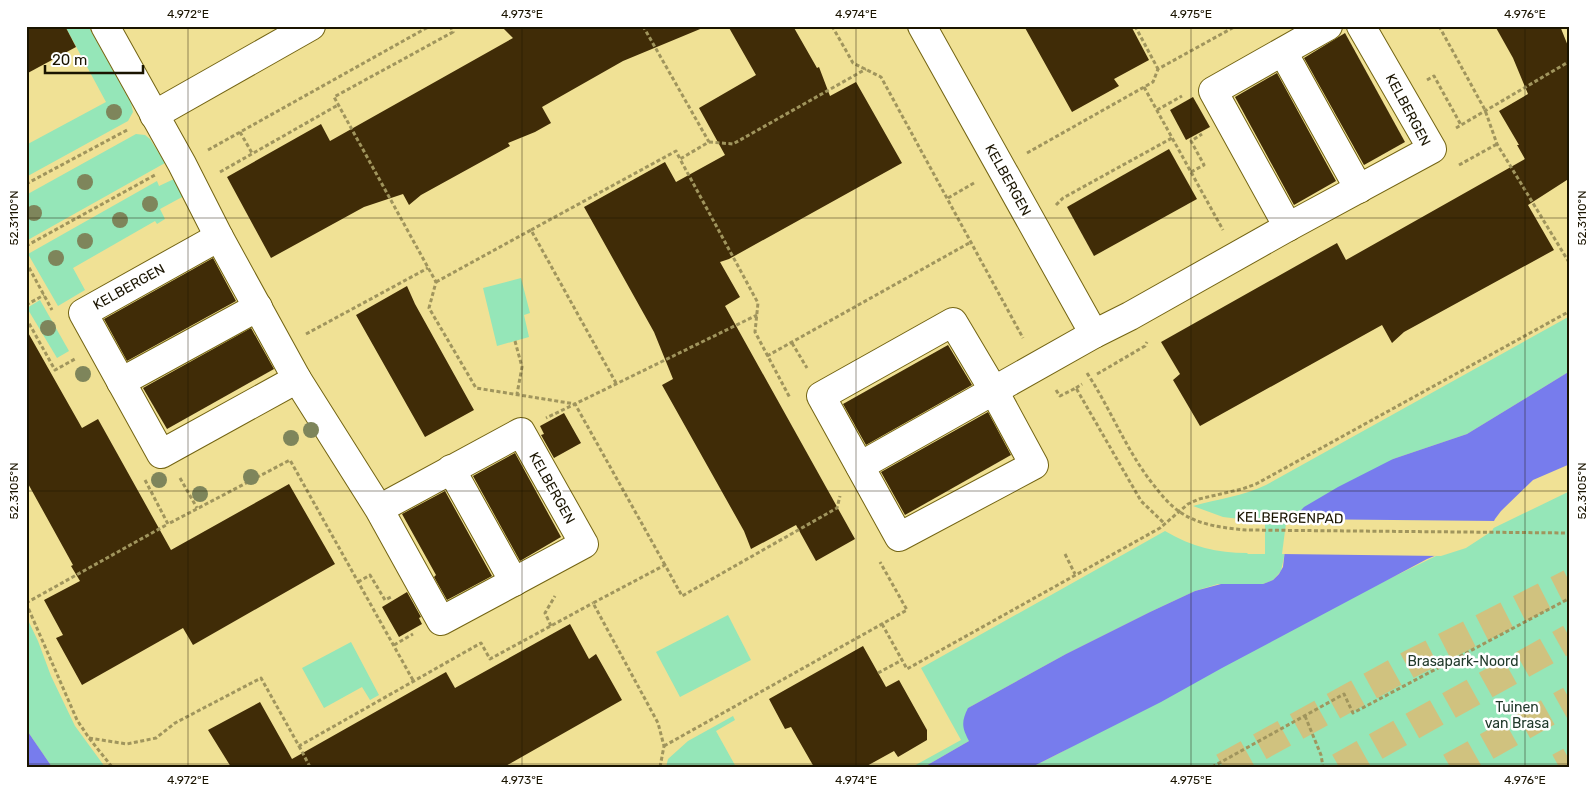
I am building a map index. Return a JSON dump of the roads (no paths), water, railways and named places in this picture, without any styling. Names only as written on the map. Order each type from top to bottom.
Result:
[{"type":"street","name":"KELBERGEN","points":[[105,26],[182,164],[219,237],[297,379],[379,509],[441,621],[584,544],[521,432],[379,509]]},
{"type":"street","points":[[154,115],[311,26]]},
{"type":"street","name":"KELBERGEN","points":[[922,26],[1094,334]]},
{"type":"street","points":[[1288,227],[1214,91],[1328,26]]},
{"type":"street","name":"KELBERGEN","points":[[860,466],[1071,349],[1094,334],[1432,149],[1361,26]]},
{"type":"street","points":[[1283,52],[1359,189]]},
{"type":"street","name":"KELBERGEN","points":[[219,237],[83,313],[161,454],[297,379]]},
{"type":"street","points":[[121,382],[258,307]]},
{"type":"street","points":[[953,322],[994,391],[1034,465],[899,537],[821,396],[953,322]]},
{"type":"street","points":[[451,469],[514,582]]},
{"type":"tunnel","points":[[1223,767],[1410,664],[1570,583]]},
{"type":"tunnel","points":[[1339,767],[1570,638]]},
{"type":"tunnel","points":[[1450,767],[1570,700]]},
{"type":"tunnel","points":[[1559,767],[1570,761]]},
{"type":"park label","name":"Brasapark-Noord","points":[[1463,661]]},
{"type":"park label","name":"Tuinen van Brasa","points":[[1517,716]]}]
